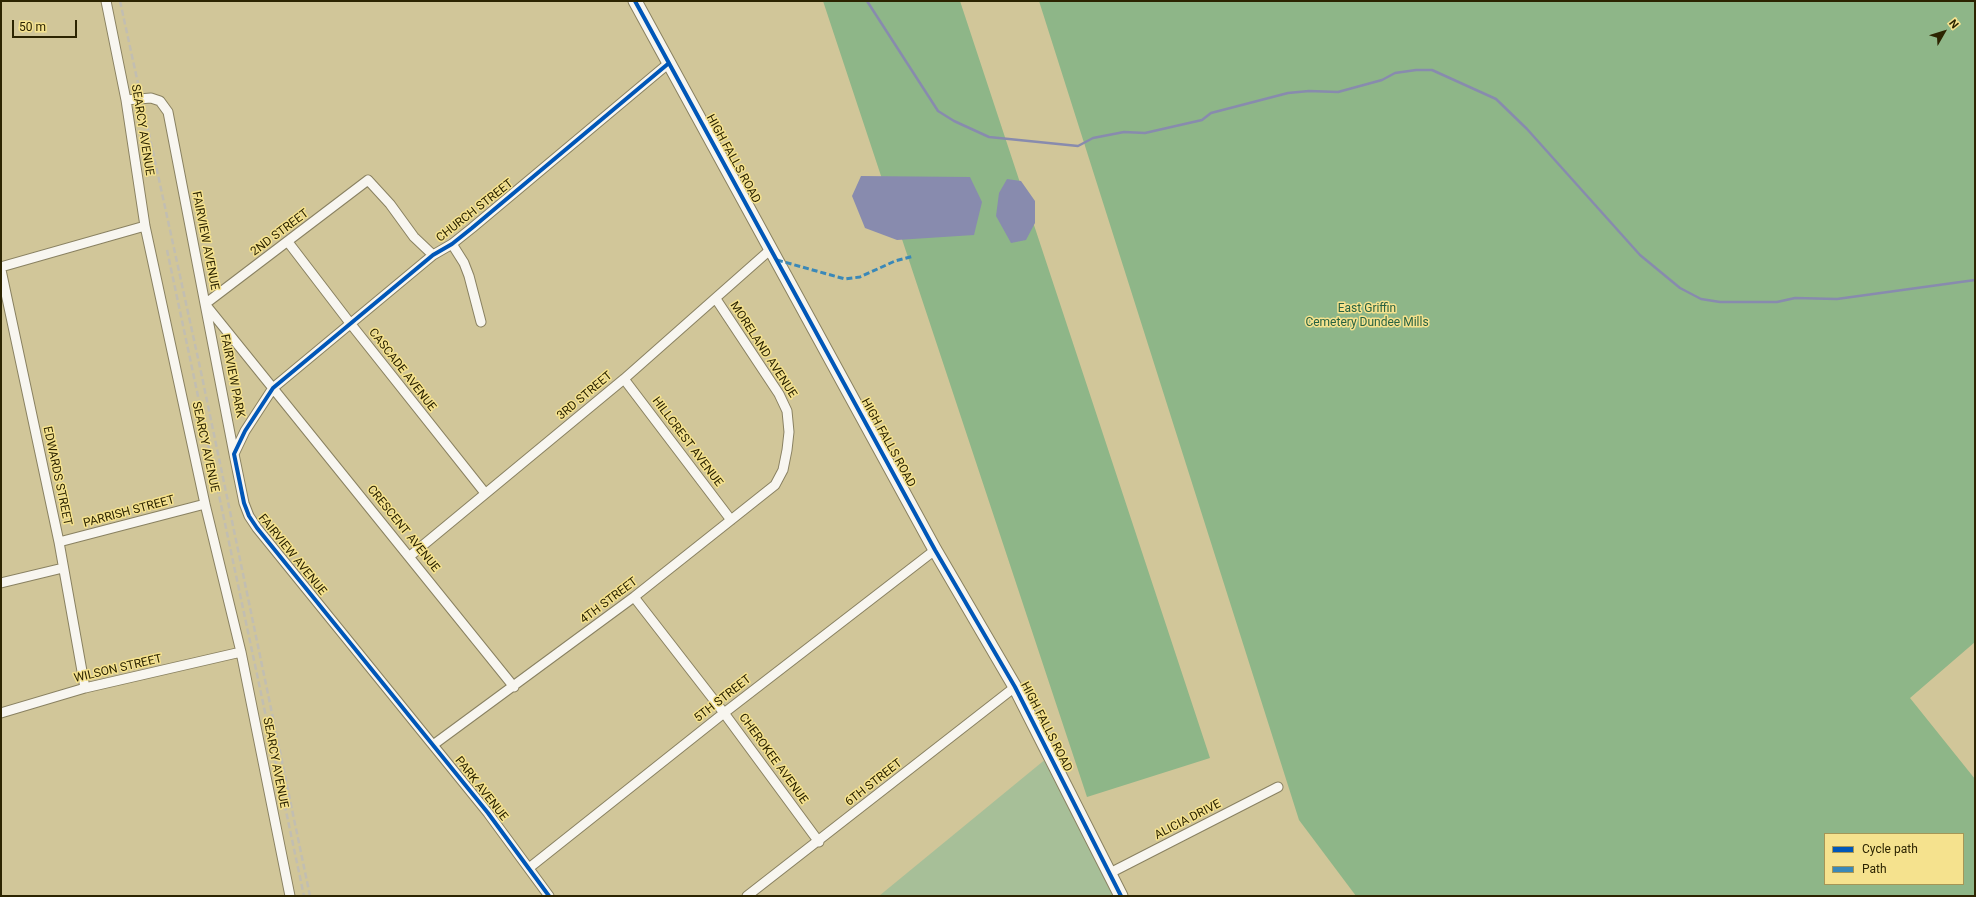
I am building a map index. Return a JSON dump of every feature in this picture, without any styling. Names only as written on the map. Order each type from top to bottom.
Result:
[{"type":"street","name":"SEARCY AVENUE","points":[[106,1],[126,100],[145,226],[204,504],[241,652],[290,896]]},
{"type":"street","name":"HIGH FALLS ROAD","points":[[636,1],[935,550],[1014,687],[1121,896]]},
{"type":"street","name":"CHURCH STREET","points":[[273,388],[433,255],[452,244],[669,63]]},
{"type":"street","name":"FAIRVIEW AVENUE","points":[[126,100],[151,98],[160,101],[168,112],[206,304],[273,388]]},
{"type":"street","name":"2ND STREET","points":[[206,304],[368,180],[390,204],[414,237],[433,255]]},
{"type":"street","points":[[1,269],[145,226]]},
{"type":"street","name":"CASCADE AVENUE","points":[[288,242],[350,323],[485,493]]},
{"type":"street","points":[[452,244],[464,263],[469,276],[481,322]]},
{"type":"street","name":"3RD STREET","points":[[410,556],[624,379],[771,249]]},
{"type":"street","name":"EDWARDS STREET","points":[[1,269],[59,542],[85,688]]},
{"type":"street","name":"MORELAND AVENUE","points":[[716,299],[779,394],[787,411],[789,432],[784,463]]},
{"type":"street","name":"FAIRVIEW PARK","points":[[206,304],[234,454]]},
{"type":"street","name":"HILLCREST AVENUE","points":[[624,379],[731,520]]},
{"type":"street","points":[[234,454],[245,431],[273,388]]},
{"type":"street","name":"CRESCENT AVENUE","points":[[273,388],[410,556],[514,687]]},
{"type":"street","name":"FAIRVIEW AVENUE","points":[[234,454],[244,503],[249,516],[394,696]]},
{"type":"street","name":"4TH STREET","points":[[433,745],[514,687],[634,597],[775,485],[783,470],[784,463]]},
{"type":"street","name":"PARRISH STREET","points":[[59,542],[204,504]]},
{"type":"street","name":"5TH STREET","points":[[529,868],[724,713],[935,550]]},
{"type":"street","points":[[1,584],[63,568]]},
{"type":"street","name":"CHEROKEE AVENUE","points":[[634,597],[724,713],[819,842]]},
{"type":"street","name":"WILSON STREET","points":[[1,713],[85,688],[241,652]]},
{"type":"street","name":"6TH STREET","points":[[747,896],[819,842],[1014,687]]},
{"type":"street","name":"PARK AVENUE","points":[[394,696],[488,813],[549,896]]},
{"type":"street","name":"ALICIA DRIVE","points":[[1110,873],[1278,788]]},
{"type":"green space","points":[[823,1],[960,1],[1210,758],[1087,797]]},
{"type":"green space","name":"East Griffin Cemetery Dundee Mills","points":[[1039,1],[1975,1],[1975,642],[1910,698],[1975,779],[1975,896],[1356,896],[1299,820]]},
{"type":"green space","points":[[1047,758],[1117,896],[879,896]]},
{"type":"water","points":[[861,176],[970,177],[982,202],[974,235],[897,240],[865,228],[852,196]]},
{"type":"water","points":[[1007,179],[1021,181],[1035,201],[1035,223],[1026,240],[1011,243],[996,216],[999,193]]},
{"type":"waterway","points":[[867,1],[938,111],[954,121],[989,137],[1078,146],[1093,138],[1124,132],[1145,133],[1202,120],[1211,113],[1288,93],[1309,91],[1338,92],[1382,80],[1395,73],[1416,70],[1432,70],[1496,99],[1527,129],[1640,255],[1680,288],[1701,299],[1720,302],[1777,302],[1795,298],[1837,299],[1975,280]]},
{"type":"railway","points":[[120,1],[201,372],[310,896]]},
{"type":"railway","points":[[167,250],[304,896]]},
{"type":"marked path","points":[[777,260],[845,279],[860,277],[895,261],[914,256]]},
{"type":"cycle path","points":[[635,1],[935,550],[1015,687],[1121,896]]},
{"type":"cycle path","points":[[549,896],[488,813],[257,528],[249,516],[244,503],[234,454],[245,431],[273,388],[433,255],[452,244],[472,228],[669,63]]}]
